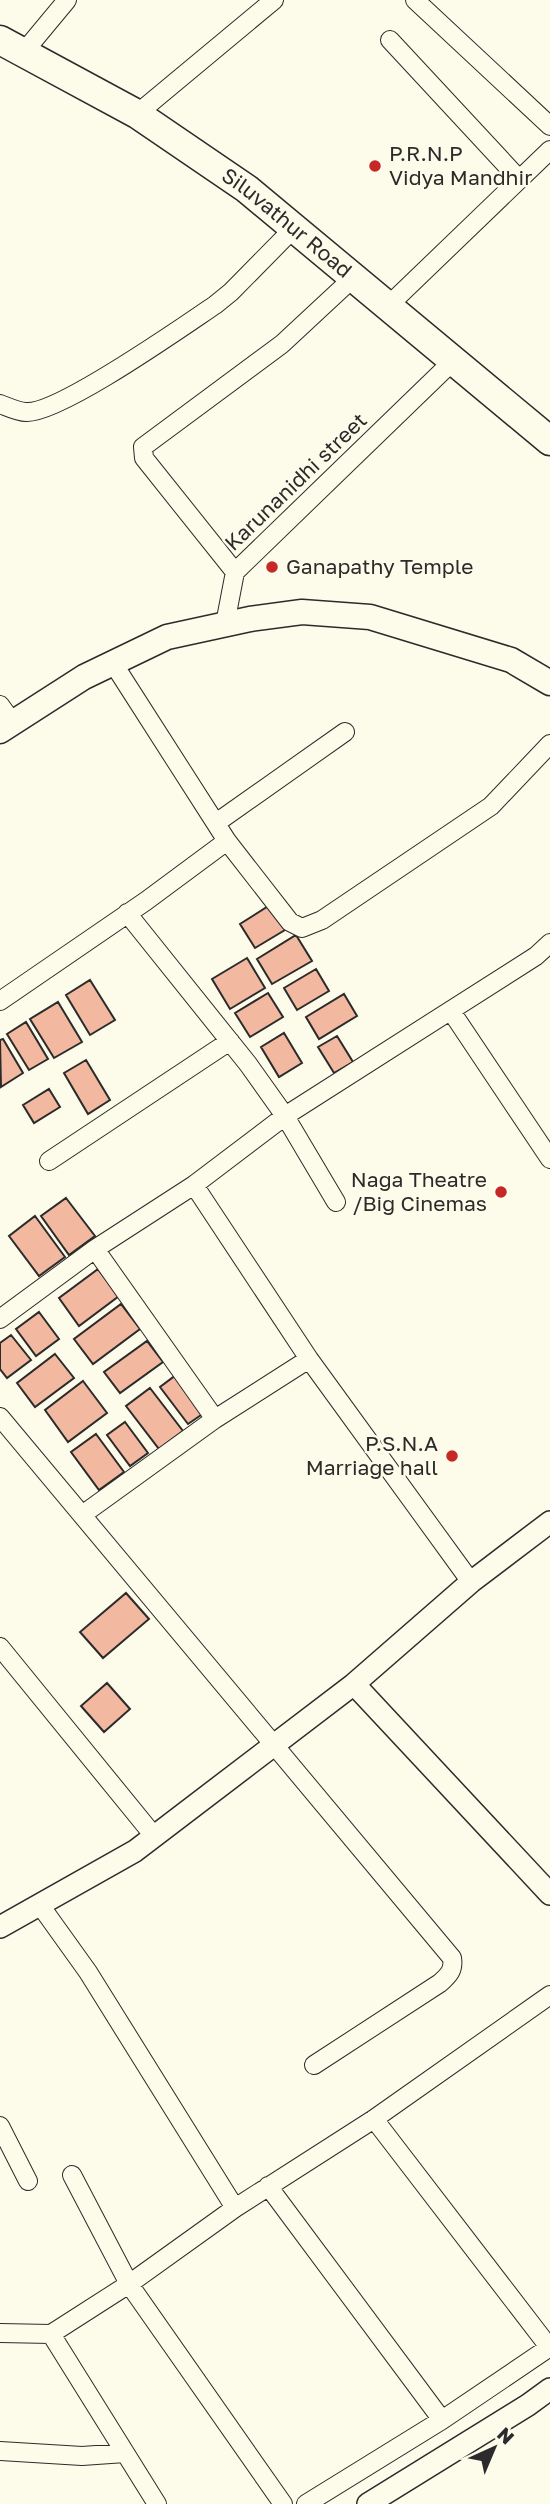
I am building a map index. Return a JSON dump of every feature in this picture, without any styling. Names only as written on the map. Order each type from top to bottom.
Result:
[{"type":"main road","name":"Siluvathur Road","points":[[12,46],[137,114],[247,189],[550,441]]},
{"type":"main road","points":[[4,720],[167,637],[225,624],[302,612],[370,617],[511,660],[550,683]]},
{"type":"street","points":[[12,46],[67,0]]},
{"type":"street","points":[[137,114],[274,0]]},
{"type":"street","points":[[415,0],[550,125]]},
{"type":"street","points":[[390,40],[519,179]]},
{"type":"street","points":[[388,306],[550,150]]},
{"type":"street","points":[[0,404],[27,412],[46,408],[90,386],[215,305],[295,227]]},
{"type":"street","name":"Karunanidhi street","points":[[353,278],[282,344],[143,447],[144,458],[235,572],[453,361]]},
{"type":"street","points":[[225,624],[235,572]]},
{"type":"street","points":[[113,663],[227,841],[290,922],[302,928],[322,920],[491,806],[550,744]]},
{"type":"street","points":[[216,823],[345,732]]},
{"type":"street","points":[[0,1001],[227,841]]},
{"type":"street","points":[[127,914],[230,1041],[285,1116],[336,1202]]},
{"type":"street","points":[[0,1320],[95,1249],[194,1185],[285,1116],[536,956],[550,943]]},
{"type":"street","points":[[451,1011],[550,1159]]},
{"type":"street","points":[[50,1161],[230,1041]]},
{"type":"street","points":[[194,1185],[309,1359],[471,1582]]},
{"type":"street","points":[[95,1249],[215,1419]]},
{"type":"street","points":[[82,1515],[215,1419],[309,1359]]},
{"type":"street","points":[[0,1417],[452,1958],[453,1967],[440,1983],[314,2065]]},
{"type":"street","points":[[0,1927],[135,1851],[354,1684],[471,1582],[550,1522]]},
{"type":"street","points":[[0,1647],[155,1836]]},
{"type":"street","points":[[354,1684],[550,1894]]},
{"type":"street","points":[[40,1905],[88,1972],[235,2208]]},
{"type":"street","points":[[0,2333],[51,2334],[130,2284],[268,2186],[374,2119],[550,1995]]},
{"type":"street","points":[[306,2504],[442,2420],[550,2347],[374,2119]]},
{"type":"street","points":[[0,2126],[28,2181]]},
{"type":"street","points":[[72,2175],[130,2284],[283,2504]]},
{"type":"street","points":[[268,2186],[442,2420]]},
{"type":"street","points":[[51,2334],[157,2504]]},
{"type":"street","points":[[368,2504],[550,2389]]},
{"type":"street","points":[[0,2451],[82,2456],[125,2453]]},
{"type":"building","points":[[270,905],[285,930],[255,948],[240,924]]},
{"type":"building","points":[[296,935],[312,961],[272,984],[257,959]]},
{"type":"building","points":[[247,958],[265,988],[230,1009],[212,979]]},
{"type":"building","points":[[316,969],[329,991],[297,1010],[284,988]]},
{"type":"building","points":[[90,980],[115,1020],[90,1035],[66,995]]},
{"type":"building","points":[[268,993],[283,1017],[250,1037],[235,1013]]},
{"type":"building","points":[[344,994],[357,1016],[319,1039],[306,1017]]},
{"type":"building","points":[[58,1002],[82,1042],[54,1058],[30,1019]]},
{"type":"building","points":[[26,1022],[48,1059],[29,1070],[7,1034]]},
{"type":"building","points":[[284,1033],[302,1063],[279,1077],[261,1047]]},
{"type":"building","points":[[337,1036],[353,1062],[334,1073],[318,1047]]},
{"type":"building","points":[[3,1039],[23,1073],[1,1087],[0,1040]]},
{"type":"building","points":[[86,1060],[110,1100],[88,1114],[64,1073]]},
{"type":"building","points":[[49,1089],[60,1107],[34,1123],[23,1105]]},
{"type":"building","points":[[66,1198],[95,1236],[69,1255],[41,1216]]},
{"type":"building","points":[[35,1216],[65,1257],[39,1276],[9,1236]]},
{"type":"building","points":[[98,1269],[119,1296],[79,1326],[59,1298]]},
{"type":"building","points":[[121,1304],[140,1329],[93,1364],[74,1339]]},
{"type":"building","points":[[39,1312],[59,1339],[36,1356],[16,1329]]},
{"type":"building","points":[[11,1335],[31,1360],[7,1378],[0,1369],[0,1343]]},
{"type":"building","points":[[147,1341],[163,1362],[120,1393],[104,1372]]},
{"type":"building","points":[[55,1354],[74,1378],[35,1407],[17,1383]]},
{"type":"building","points":[[176,1375],[204,1413],[188,1424],[160,1387]]},
{"type":"building","points":[[83,1381],[107,1413],[68,1442],[45,1410]]},
{"type":"building","points":[[150,1388],[183,1431],[159,1449],[126,1406]]},
{"type":"building","points":[[125,1422],[148,1453],[130,1466],[107,1435]]},
{"type":"building","points":[[96,1434],[124,1472],[99,1490],[71,1452]]},
{"type":"building","points":[[126,1593],[149,1619],[103,1658],[80,1632]]},
{"type":"building","points":[[107,1683],[130,1709],[104,1732],[81,1706]]},
{"type":"place","name":"P.R.N.P Vidya Mandhir","points":[[375,166]]},
{"type":"place","name":"Ganapathy Temple","points":[[272,567]]},
{"type":"place","name":"Naga Theatre /Big Cinemas","points":[[501,1192]]},
{"type":"place","name":"P.S.N.A Marriage hall","points":[[452,1456]]}]
